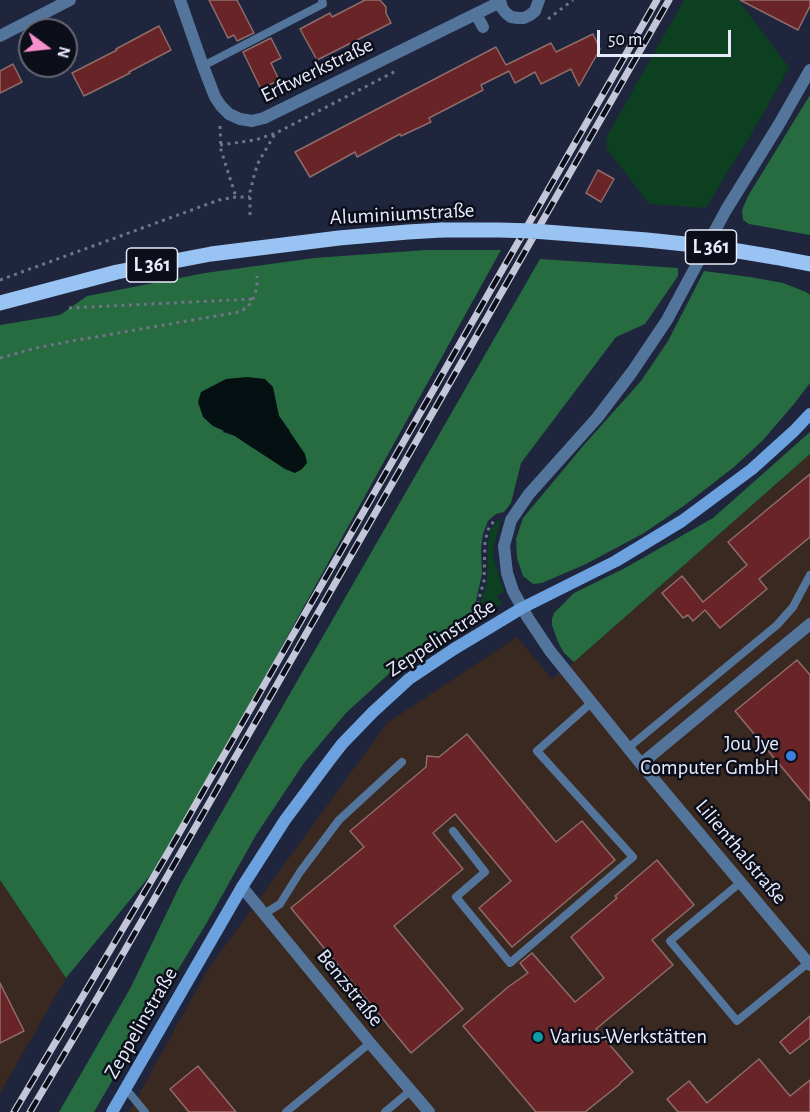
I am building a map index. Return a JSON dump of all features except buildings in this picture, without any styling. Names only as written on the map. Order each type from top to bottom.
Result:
[{"type":"main road","name":"Aluminiumstraße","points":[[0,303],[117,272],[211,254],[339,237],[442,230],[511,230],[648,240],[714,247],[810,264]]},
{"type":"main road","points":[[790,260],[810,275]]},
{"type":"street","points":[[0,36],[70,0]]},
{"type":"street","name":"Erftwerkstraße","points":[[180,0],[213,92],[225,110],[234,117],[252,121],[264,118],[500,1],[506,13],[512,17],[524,18],[535,11],[539,0]]},
{"type":"street","points":[[476,14],[483,27]]},
{"type":"street","name":"Lilienthalstraße","points":[[809,964],[641,764],[550,651],[513,591],[504,560],[504,546],[511,520],[529,494],[597,418],[667,320],[726,210],[810,70]]},
{"type":"street","points":[[790,260],[810,257]]},
{"type":"street","name":"Zeppelinstraße","points":[[112,1112],[242,887],[295,806],[321,770],[386,699],[431,663],[522,608],[616,561],[682,521],[752,469],[810,414]]},
{"type":"street","points":[[641,764],[810,624]]},
{"type":"street","name":"Benzstraße","points":[[242,887],[429,1112]]},
{"type":"lane","points":[[202,66],[323,4],[322,0]]},
{"type":"lane","points":[[628,748],[777,625],[793,607],[810,575]]},
{"type":"lane","points":[[453,831],[485,872],[456,897],[510,963],[633,857],[537,751],[591,703]]},
{"type":"lane","points":[[264,914],[280,904],[339,820],[402,762]]},
{"type":"lane","points":[[741,882],[670,941],[737,1021],[809,964]]},
{"type":"lane","points":[[286,1112],[370,1043]]},
{"type":"lane","points":[[126,1089],[145,1112]]},
{"type":"lane","points":[[391,1110],[410,1090]]},
{"type":"path","points":[[544,22],[573,0]]},
{"type":"path","points":[[236,197],[220,145],[255,140],[276,133],[402,69]]},
{"type":"path","points":[[250,215],[252,182],[259,161],[276,133]]},
{"type":"path","points":[[0,280],[203,206],[236,197],[250,197]]},
{"type":"path","points":[[0,358],[72,341],[232,314],[244,310],[253,299],[257,276]]},
{"type":"path","points":[[69,308],[253,299]]},
{"type":"path","points":[[483,632],[477,616],[484,580],[486,534],[495,519],[517,511]]},
{"type":"shaded area","points":[[247,377],[265,379],[273,387],[279,416],[305,454],[307,463],[295,473],[285,469],[235,436],[213,426],[203,417],[198,402],[201,392],[226,379]]},
{"type":"shaded area","points":[[810,454],[810,1112],[129,1112],[208,969],[387,723],[517,637],[552,679]]},
{"type":"shaded area","points":[[0,880],[66,978],[0,1093]]},
{"type":"green space","points":[[684,0],[738,0],[789,67],[706,208],[649,204],[607,149],[606,139],[611,129]]},
{"type":"green space","points":[[810,95],[810,235],[749,224],[743,220],[742,210],[748,196]]},
{"type":"green space","points":[[426,250],[501,250],[166,856],[66,978],[0,880],[0,325],[60,315],[87,296],[205,273],[314,258]],"holes":[[[275,403],[279,416],[290,431],[268,457],[235,436],[222,432]]]},
{"type":"green space","points":[[540,259],[678,268],[678,276],[645,324],[616,337],[521,463],[511,503],[504,512],[496,514],[488,521],[483,534],[482,574],[475,605],[475,618],[451,630],[393,670],[346,713],[304,763],[256,835],[94,1112],[59,1112],[131,987],[181,883]]},
{"type":"green space","points":[[704,271],[783,283],[810,295],[810,383],[763,440],[734,467],[685,505],[644,533],[586,564],[542,583],[533,584],[523,576],[517,558],[516,539],[523,518],[641,381],[668,341]]},
{"type":"green space","points":[[810,432],[810,454],[574,662],[564,653],[552,625],[552,619],[554,613],[574,593],[625,568],[713,518]]},
{"type":"green space","points":[[501,518],[494,545],[494,560],[504,592],[497,596],[502,604],[479,615],[487,581],[490,531]]},
{"type":"railway","points":[[14,1112],[166,856],[657,0]]},
{"type":"railway","points":[[30,1112],[669,0]]},
{"type":"place","name":"Jou Jye Computer GmbH","points":[[791,756]]},
{"type":"place","name":"Varius-Werkstätten","points":[[538,1037]]}]
